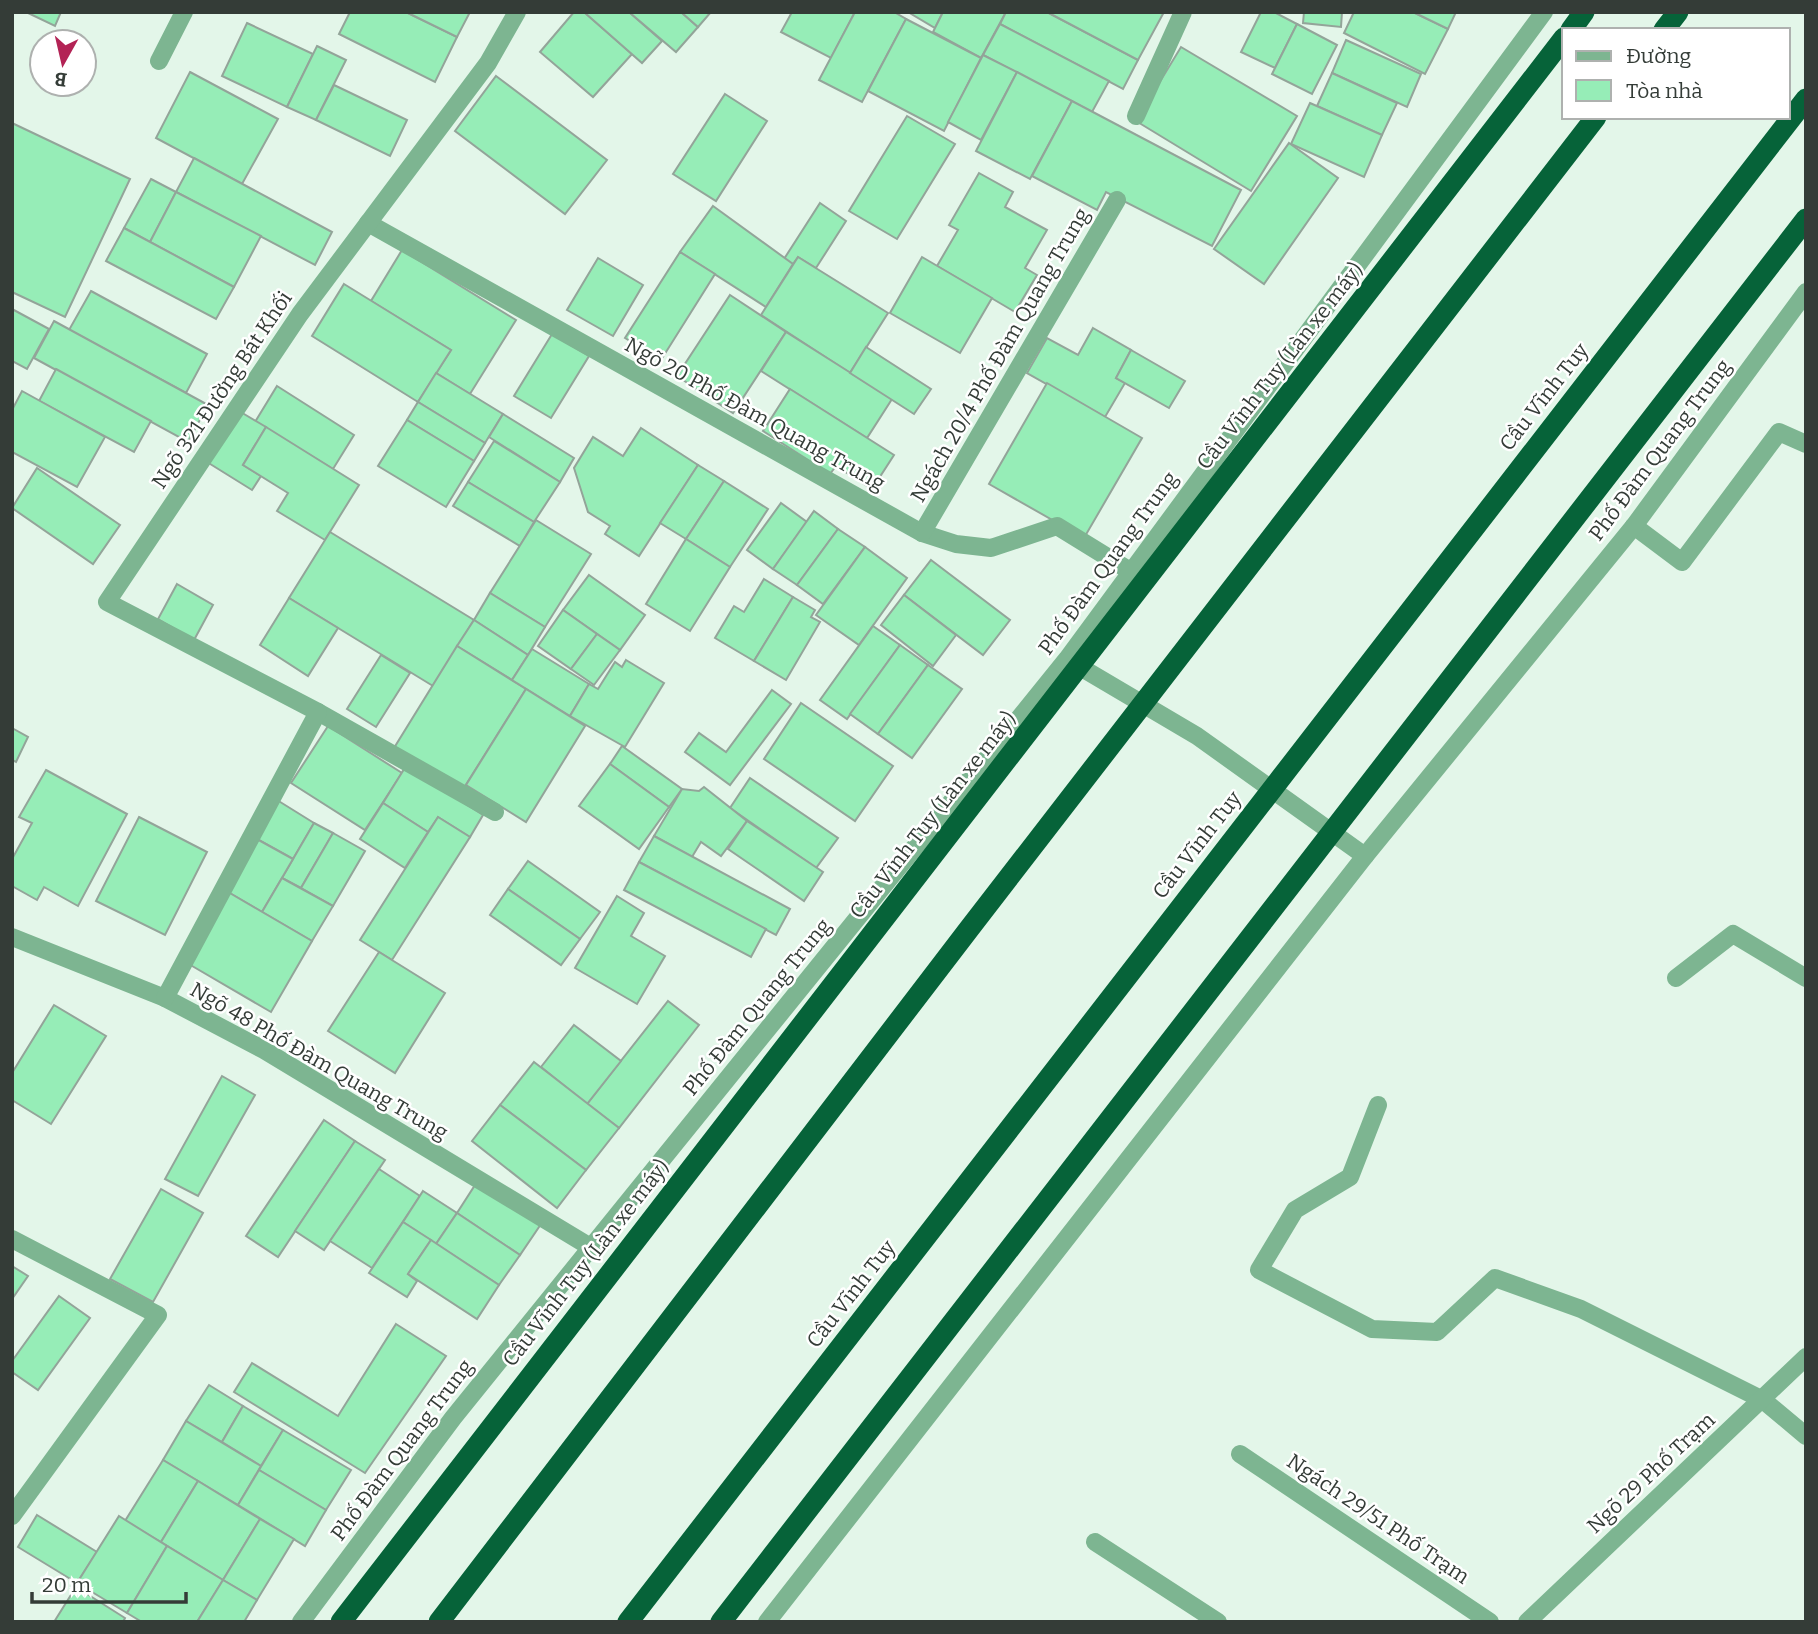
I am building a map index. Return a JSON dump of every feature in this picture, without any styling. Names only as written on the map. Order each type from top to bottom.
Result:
[{"type":"highway","points":[[1572,28],[1584,12]]},
{"type":"highway","points":[[1666,28],[1678,12]]},
{"type":"highway","name":"Cầu Vĩnh Tuy (Làn xe máy)","points":[[341,1622],[1562,41]]},
{"type":"highway","name":"Cầu Vĩnh Tuy","points":[[628,1622],[1806,99]]},
{"type":"highway","points":[[439,1622],[977,918],[1594,119]]},
{"type":"highway","points":[[721,1622],[1806,219]]},
{"type":"street","points":[[159,61],[184,12]]},
{"type":"street","name":"Ngõ 321 Đường Bát Khối","points":[[495,812],[318,712],[107,602],[300,314],[488,63],[517,12]]},
{"type":"street","points":[[1136,116],[1183,12]]},
{"type":"street","name":"Phố Đàm Quang Trung","points":[[301,1622],[453,1418],[1067,659],[1544,12]]},
{"type":"street","name":"Ngách 20/4 Phố Đàm Quang Trung","points":[[922,533],[1116,200]]},
{"type":"street","name":"Ngõ 20 Phố Đàm Quang Trung","points":[[368,223],[922,533],[956,544],[991,548],[1057,526],[1130,571]]},
{"type":"street","name":"Phố Đàm Quang Trung","points":[[767,1622],[1366,856],[1634,526],[1806,292]]},
{"type":"street","points":[[1634,526],[1682,562],[1779,432],[1806,444]]},
{"type":"street","points":[[1067,659],[1197,736],[1366,856]]},
{"type":"street","points":[[165,998],[318,712]]},
{"type":"street","points":[[1676,978],[1733,934],[1806,978]]},
{"type":"street","name":"Ngõ 48 Phố Đàm Quang Trung","points":[[12,937],[165,998],[264,1050],[592,1248]]},
{"type":"street","points":[[1378,1105],[1350,1177],[1295,1210],[1259,1270],[1372,1329],[1437,1332],[1494,1278],[1581,1309],[1763,1400],[1806,1436]]},
{"type":"street","points":[[12,1239],[158,1315],[12,1516]]},
{"type":"street","name":"Ngõ 29 Phố Trạm","points":[[1527,1622],[1806,1357]]},
{"type":"street","name":"Ngách 29/51 Phố Trạm","points":[[1240,1454],[1490,1622]]},
{"type":"street","points":[[1095,1542],[1218,1622]]},
{"type":"building","points":[[26,12],[61,12],[55,26]]},
{"type":"building","points":[[350,12],[406,12],[457,37],[435,82],[339,34]]},
{"type":"building","points":[[406,12],[470,12],[457,37]]},
{"type":"building","points":[[574,12],[584,12],[632,54],[593,97],[540,52]]},
{"type":"building","points":[[584,12],[629,12],[662,41],[642,63]]},
{"type":"building","points":[[629,12],[681,12],[698,27],[676,52]]},
{"type":"building","points":[[681,12],[711,12],[698,27]]},
{"type":"building","points":[[792,12],[855,12],[831,58],[781,32]]},
{"type":"building","points":[[855,12],[894,12],[906,19],[862,102],[819,80]]},
{"type":"building","points":[[908,12],[943,12],[935,28]]},
{"type":"building","points":[[943,12],[1006,12],[981,58],[933,32]]},
{"type":"building","points":[[1006,12],[1047,12],[1138,60],[1123,89],[1000,24]]},
{"type":"building","points":[[1047,12],[1164,12],[1138,60]]},
{"type":"building","points":[[1261,12],[1274,12],[1297,24],[1275,68],[1241,52]]},
{"type":"building","points":[[1304,12],[1342,12],[1341,27],[1303,23]]},
{"type":"building","points":[[1354,12],[1413,12],[1448,29],[1425,74],[1344,33]]},
{"type":"building","points":[[1413,12],[1456,12],[1448,29]]},
{"type":"building","points":[[906,19],[981,58],[944,131],[868,91]]},
{"type":"building","points":[[247,23],[313,54],[287,107],[222,76]]},
{"type":"building","points":[[1000,24],[1109,81],[1092,112],[983,55]]},
{"type":"building","points":[[1297,24],[1337,45],[1312,94],[1272,74]]},
{"type":"building","points":[[1346,40],[1421,74],[1407,107],[1332,73]]},
{"type":"building","points":[[317,46],[346,60],[316,120],[287,107]]},
{"type":"building","points":[[1181,47],[1297,116],[1251,191],[1136,121]]},
{"type":"building","points":[[983,55],[1017,72],[981,140],[948,122]]},
{"type":"building","points":[[190,72],[278,119],[242,184],[156,138]]},
{"type":"building","points":[[1017,72],[1072,101],[1030,179],[976,151]]},
{"type":"building","points":[[1332,73],[1397,103],[1382,135],[1317,106]]},
{"type":"building","points":[[496,76],[607,160],[565,214],[455,131]]},
{"type":"building","points":[[334,85],[407,120],[390,156],[316,120]]},
{"type":"building","points":[[725,94],[767,121],[716,201],[673,174]]},
{"type":"building","points":[[1072,101],[1241,190],[1212,246],[1106,192],[1097,210],[1032,176]]},
{"type":"building","points":[[1310,103],[1382,135],[1364,177],[1291,144]]},
{"type":"building","points":[[907,116],[955,144],[897,239],[849,211]]},
{"type":"building","points":[[12,123],[130,179],[65,317],[12,292]]},
{"type":"building","points":[[1289,143],[1338,178],[1264,284],[1214,249]]},
{"type":"building","points":[[194,158],[332,232],[315,265],[176,192]]},
{"type":"building","points":[[979,173],[1013,192],[1005,207],[1047,230],[1025,268],[1037,275],[1015,312],[937,266],[958,230],[949,225]]},
{"type":"building","points":[[151,179],[176,192],[150,242],[124,228]]},
{"type":"building","points":[[176,192],[261,236],[234,287],[150,242]]},
{"type":"building","points":[[820,203],[846,221],[816,268],[798,257],[793,264],[784,259]]},
{"type":"building","points":[[713,206],[793,264],[766,307],[680,252]]},
{"type":"building","points":[[124,228],[234,287],[216,319],[106,261]]},
{"type":"building","points":[[402,250],[516,320],[470,394],[436,373],[451,350],[371,301]]},
{"type":"building","points":[[680,252],[715,274],[661,360],[625,338]]},
{"type":"building","points":[[798,257],[888,313],[850,373],[761,315]]},
{"type":"building","points":[[922,257],[992,298],[960,353],[890,313]]},
{"type":"building","points":[[598,258],[643,285],[613,336],[567,310]]},
{"type":"building","points":[[344,284],[451,350],[418,402],[312,336]]},
{"type":"building","points":[[91,291],[207,354],[186,393],[69,330]]},
{"type":"building","points":[[730,295],[786,332],[733,413],[677,376]]},
{"type":"building","points":[[12,309],[49,329],[27,369],[12,361]]},
{"type":"building","points":[[54,321],[208,405],[188,442],[34,358]]},
{"type":"building","points":[[1093,328],[1131,350],[1116,378],[1125,383],[1105,417],[1027,373],[1047,338],[1078,355]]},
{"type":"building","points":[[786,332],[892,399],[867,438],[761,371]]},
{"type":"building","points":[[552,334],[589,356],[551,418],[514,396]]},
{"type":"building","points":[[866,347],[931,389],[914,414],[850,373]]},
{"type":"building","points":[[1131,350],[1185,381],[1169,408],[1116,378]]},
{"type":"building","points":[[56,369],[151,421],[134,452],[39,401]]},
{"type":"building","points":[[436,373],[503,414],[485,443],[418,402]]},
{"type":"building","points":[[1047,383],[1142,438],[1084,538],[989,484]]},
{"type":"building","points":[[277,386],[354,435],[333,469],[255,422]]},
{"type":"building","points":[[790,389],[894,455],[872,489],[836,466],[830,474],[763,431]]},
{"type":"building","points":[[22,391],[105,437],[77,487],[12,452],[12,410]]},
{"type":"building","points":[[418,402],[485,443],[474,461],[407,420]]},
{"type":"building","points":[[239,411],[266,427],[243,465],[261,476],[252,490],[207,462]]},
{"type":"building","points":[[503,414],[574,458],[560,482],[489,437]]},
{"type":"building","points":[[407,420],[474,461],[446,507],[378,466]]},
{"type":"building","points":[[266,427],[359,485],[325,540],[277,511],[288,493],[243,465]]},
{"type":"building","points":[[641,428],[698,465],[639,556],[605,534],[610,526],[588,512],[574,468],[593,437],[623,456]]},
{"type":"building","points":[[494,441],[560,482],[534,522],[468,482]]},
{"type":"building","points":[[698,465],[724,481],[686,539],[660,523]]},
{"type":"building","points":[[37,468],[120,525],[93,564],[12,508]]},
{"type":"building","points":[[724,481],[768,509],[730,567],[686,539]]},
{"type":"building","points":[[468,482],[534,522],[520,546],[453,506]]},
{"type":"building","points":[[781,503],[807,522],[773,569],[747,550]]},
{"type":"building","points":[[814,511],[838,529],[797,585],[773,569]]},
{"type":"building","points":[[536,520],[591,554],[545,627],[490,593]]},
{"type":"building","points":[[838,529],[865,547],[823,604],[797,585]]},
{"type":"building","points":[[330,532],[474,620],[433,686],[289,598]]},
{"type":"building","points":[[686,539],[730,567],[690,631],[646,604]]},
{"type":"building","points":[[865,547],[907,578],[859,645],[816,615]]},
{"type":"building","points":[[931,560],[1010,620],[983,655],[904,595]]},
{"type":"building","points":[[589,575],[645,615],[620,650],[563,610]]},
{"type":"building","points":[[764,579],[793,597],[754,661],[715,638],[734,606],[744,612]]},
{"type":"building","points":[[177,584],[213,605],[194,640],[158,619]]},
{"type":"building","points":[[490,593],[545,627],[528,655],[474,620]]},
{"type":"building","points":[[904,595],[956,635],[933,666],[881,625]]},
{"type":"building","points":[[793,597],[815,610],[811,617],[820,622],[786,680],[754,661]]},
{"type":"building","points":[[289,598],[338,628],[308,676],[260,645]]},
{"type":"building","points":[[563,610],[597,634],[571,669],[538,646]]},
{"type":"building","points":[[474,620],[528,655],[512,680],[457,646]]},
{"type":"building","points":[[873,626],[900,645],[847,719],[820,700]]},
{"type":"building","points":[[597,634],[620,650],[594,685],[571,669]]},
{"type":"building","points":[[900,645],[928,665],[878,734],[850,714]]},
{"type":"building","points":[[457,646],[526,689],[462,791],[394,748]]},
{"type":"building","points":[[532,649],[589,684],[570,716],[512,680]]},
{"type":"building","points":[[381,655],[410,673],[376,727],[347,709]]},
{"type":"building","points":[[626,660],[664,683],[625,747],[570,716],[589,684],[598,689],[615,662],[622,667]]},
{"type":"building","points":[[928,665],[962,689],[912,758],[878,734]]},
{"type":"building","points":[[526,689],[585,726],[526,822],[466,785]]},
{"type":"building","points":[[772,690],[791,704],[730,785],[685,752],[699,733],[726,752]]},
{"type":"building","points":[[801,703],[893,766],[855,821],[764,759]]},
{"type":"building","points":[[328,726],[402,773],[365,830],[291,783]]},
{"type":"building","points":[[12,728],[28,737],[16,762],[12,760]]},
{"type":"building","points":[[622,746],[682,789],[669,807],[610,764]]},
{"type":"building","points":[[610,764],[669,807],[639,849],[579,806]]},
{"type":"building","points":[[406,766],[483,815],[470,837],[438,817],[428,832],[383,803]]},
{"type":"building","points":[[46,770],[127,814],[78,906],[44,887],[37,900],[12,886],[12,859],[32,823],[19,817]]},
{"type":"building","points":[[750,778],[838,838],[816,868],[730,808]]},
{"type":"building","points":[[704,787],[747,821],[721,856],[701,842],[692,857],[654,836],[682,789],[699,791]]},
{"type":"building","points":[[277,800],[314,823],[293,859],[255,838]]},
{"type":"building","points":[[383,803],[428,832],[405,868],[360,839]]},
{"type":"building","points":[[139,817],[207,852],[165,935],[96,901]]},
{"type":"building","points":[[438,817],[470,837],[392,960],[360,940]]},
{"type":"building","points":[[747,821],[823,872],[804,901],[728,849]]},
{"type":"building","points":[[314,823],[333,833],[301,888],[282,878]]},
{"type":"building","points":[[333,833],[365,851],[333,906],[301,888]]},
{"type":"building","points":[[654,836],[790,909],[776,935],[639,862]]},
{"type":"building","points":[[255,838],[293,859],[262,912],[228,892]]},
{"type":"building","points":[[528,861],[600,912],[580,939],[508,889]]},
{"type":"building","points":[[639,862],[766,929],[751,957],[624,890]]},
{"type":"building","points":[[282,878],[333,906],[312,941],[262,912]]},
{"type":"building","points":[[508,889],[580,939],[561,965],[490,915]]},
{"type":"building","points":[[228,892],[312,941],[271,1012],[187,963]]},
{"type":"building","points":[[617,896],[644,913],[631,936],[665,956],[637,1004],[575,968]]},
{"type":"building","points":[[379,952],[445,993],[395,1073],[328,1031]]},
{"type":"building","points":[[668,1001],[699,1025],[619,1128],[587,1104]]},
{"type":"building","points":[[54,1005],[106,1036],[51,1124],[12,1100],[12,1073]]},
{"type":"building","points":[[574,1025],[621,1061],[587,1104],[541,1067]]},
{"type":"building","points":[[534,1062],[619,1128],[586,1170],[500,1105]]},
{"type":"building","points":[[222,1076],[255,1095],[198,1196],[165,1179]]},
{"type":"building","points":[[500,1105],[586,1170],[557,1208],[472,1141]]},
{"type":"building","points":[[324,1120],[355,1141],[278,1257],[246,1236]]},
{"type":"building","points":[[355,1141],[385,1160],[324,1250],[295,1231]]},
{"type":"building","points":[[379,1169],[420,1196],[372,1268],[330,1241]]},
{"type":"building","points":[[477,1182],[541,1224],[520,1255],[457,1213]]},
{"type":"building","points":[[161,1189],[203,1213],[153,1302],[110,1279]]},
{"type":"building","points":[[423,1191],[457,1213],[436,1244],[403,1222]]},
{"type":"building","points":[[457,1213],[520,1255],[499,1285],[436,1244]]},
{"type":"building","points":[[403,1222],[431,1240],[408,1274],[417,1281],[407,1297],[369,1273]]},
{"type":"building","points":[[431,1240],[499,1285],[477,1319],[408,1274]]},
{"type":"building","points":[[12,1266],[28,1276],[12,1299]]},
{"type":"building","points":[[59,1296],[90,1318],[38,1390],[12,1372],[12,1361]]},
{"type":"building","points":[[396,1324],[446,1356],[365,1473],[234,1392],[252,1363],[338,1416]]},
{"type":"building","points":[[209,1385],[243,1406],[222,1442],[186,1421]]},
{"type":"building","points":[[243,1406],[283,1430],[261,1466],[222,1442]]},
{"type":"building","points":[[186,1421],[261,1466],[238,1505],[163,1460]]},
{"type":"building","points":[[283,1430],[351,1470],[326,1510],[259,1470]]},
{"type":"building","points":[[163,1460],[198,1481],[161,1542],[125,1521]]},
{"type":"building","points":[[259,1470],[326,1510],[305,1546],[238,1505]]},
{"type":"building","points":[[198,1481],[260,1519],[223,1580],[161,1542]]},
{"type":"building","points":[[37,1515],[97,1552],[77,1583],[18,1547]]},
{"type":"building","points":[[119,1516],[167,1546],[127,1613],[77,1583]]},
{"type":"building","points":[[260,1519],[294,1539],[257,1600],[223,1580]]},
{"type":"building","points":[[167,1546],[223,1580],[197,1622],[142,1622],[127,1613]]},
{"type":"building","points":[[223,1580],[257,1600],[244,1622],[197,1622]]},
{"type":"building","points":[[76,1587],[125,1618],[123,1622],[54,1622]]}]
